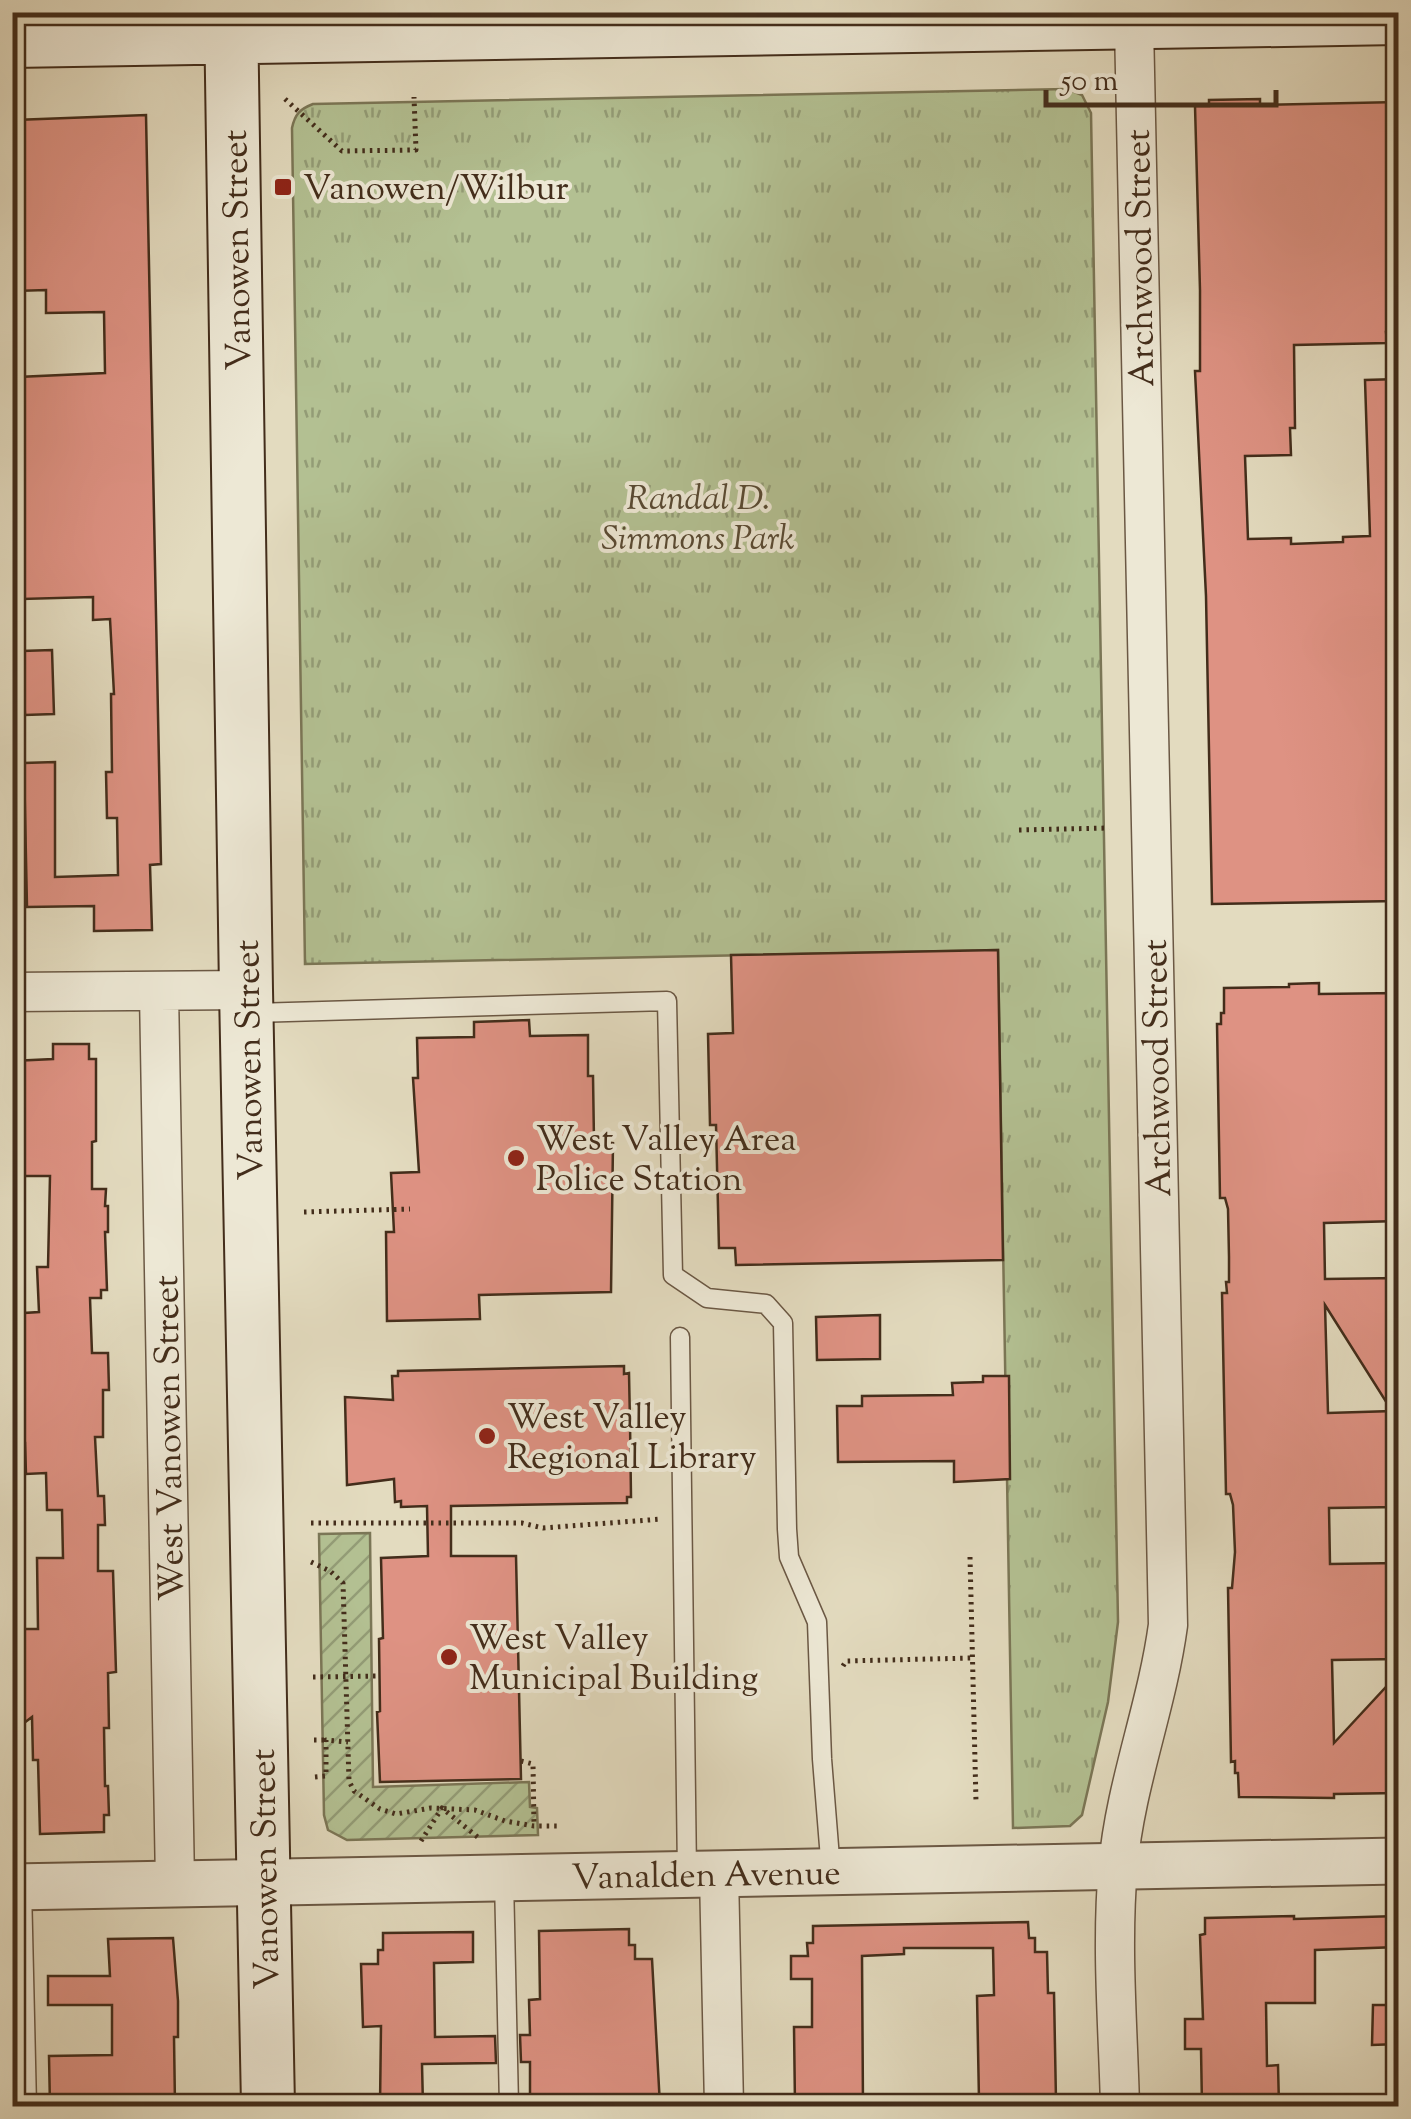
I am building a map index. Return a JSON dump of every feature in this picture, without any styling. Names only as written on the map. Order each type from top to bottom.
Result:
[{"type":"main road","points":[[12,41],[231,25],[1398,18]]},
{"type":"main road","name":"Vanowen Street","points":[[231,25],[268,2106]]},
{"type":"street","name":"Archwood Street","points":[[1120,2106],[1118,1866],[1161,1675],[1168,1625],[1156,20]]},
{"type":"street","points":[[12,992],[159,992],[246,1002]]},
{"type":"street","name":"West Vanowen Street","points":[[159,992],[176,1883]]},
{"type":"street","name":"Vanalden Avenue","points":[[17,1886],[264,1881],[494,1861],[703,1874],[1398,1861]]},
{"type":"street","points":[[703,1874],[724,2106]]},
{"type":"lane","points":[[246,1002],[667,1001],[674,1275],[707,1298],[766,1304],[783,1324],[786,1529],[789,1557],[816,1622],[831,1871]]},
{"type":"lane","points":[[680,1337],[682,1517],[703,1874]]},
{"type":"lane","points":[[494,1861],[509,2106]]},
{"type":"lane","points":[[17,1886],[28,2106]]},
{"type":"path","points":[[286,99],[342,152],[416,150],[414,96]]},
{"type":"path","points":[[1019,830],[1109,828]]},
{"type":"path","points":[[304,1212],[410,1209]]},
{"type":"path","points":[[311,1523],[522,1523],[543,1528],[682,1517]]},
{"type":"path","points":[[970,1557],[976,1802]]},
{"type":"path","points":[[312,1562],[330,1570],[343,1583],[349,1781],[354,1791],[380,1809],[396,1814],[442,1808],[475,1810],[534,1826],[557,1826]]},
{"type":"path","points":[[843,1670],[846,1661],[972,1658]]},
{"type":"path","points":[[314,1677],[380,1676]]},
{"type":"path","points":[[314,1740],[348,1742]]},
{"type":"path","points":[[315,1777],[326,1776],[326,1740]]},
{"type":"path","points":[[520,1761],[533,1764],[534,1826]]},
{"type":"path","points":[[420,1844],[442,1808]]},
{"type":"path","points":[[442,1808],[494,1861]]},
{"type":"green space","name":"Randal D. Simmons Park","points":[[1067,89],[1082,95],[1091,113],[1118,1622],[1108,1702],[1082,1815],[1070,1826],[1013,1828],[998,950],[305,964],[292,128],[299,113],[313,104]]},
{"type":"green space","points":[[370,1533],[373,1787],[529,1782],[530,1807],[537,1808],[538,1835],[347,1840],[328,1830],[324,1815],[319,1534]]},
{"type":"building","points":[[1260,99],[1260,105],[1398,102],[1398,332],[1386,332],[1387,343],[1294,345],[1295,428],[1290,428],[1291,455],[1245,456],[1248,539],[1291,538],[1291,544],[1343,542],[1343,537],[1370,536],[1365,380],[1398,379],[1398,901],[1212,904],[1206,596],[1195,371],[1200,371],[1200,290],[1195,106],[1209,106],[1209,100]]},
{"type":"building","points":[[146,115],[161,864],[150,865],[152,930],[94,931],[94,906],[27,907],[24,763],[55,762],[55,877],[118,875],[117,818],[107,818],[106,772],[112,772],[114,694],[110,619],[93,620],[93,597],[22,599],[18,377],[105,373],[104,312],[46,313],[46,290],[15,291],[15,263],[20,263],[13,146],[15,120]]},
{"type":"building","points":[[52,650],[54,714],[25,715],[22,651]]},
{"type":"building","points":[[998,950],[1003,1260],[736,1265],[735,1248],[719,1248],[716,1125],[710,1125],[708,1034],[733,1033],[731,955]]},
{"type":"building","points":[[1319,983],[1319,994],[1398,993],[1398,1221],[1324,1223],[1325,1279],[1398,1278],[1398,1507],[1329,1508],[1330,1564],[1398,1563],[1398,1659],[1332,1660],[1334,1743],[1398,1674],[1398,1793],[1334,1794],[1334,1798],[1239,1797],[1238,1773],[1235,1761],[1231,1762],[1228,1588],[1232,1588],[1235,1552],[1233,1505],[1230,1494],[1226,1494],[1222,1293],[1227,1293],[1229,1257],[1228,1209],[1225,1198],[1220,1198],[1217,1024],[1221,1024],[1224,1013],[1224,988]],"holes":[[[1325,1305],[1392,1411],[1328,1413]]]},
{"type":"building","name":"West Valley Area Police Station","points":[[529,1020],[530,1036],[588,1035],[594,1141],[613,1143],[611,1292],[479,1295],[480,1319],[387,1321],[386,1232],[394,1232],[391,1173],[419,1172],[413,1078],[418,1078],[417,1038],[474,1037],[474,1022]]},
{"type":"building","points":[[53,1044],[89,1044],[89,1059],[96,1059],[92,1189],[106,1189],[108,1232],[107,1290],[101,1290],[101,1298],[90,1298],[92,1353],[108,1353],[109,1390],[103,1390],[103,1437],[95,1437],[98,1496],[104,1496],[105,1525],[98,1525],[98,1571],[113,1571],[116,1672],[108,1673],[109,1728],[104,1728],[109,1815],[104,1815],[104,1832],[40,1834],[38,1760],[33,1760],[32,1717],[12,1732],[12,1629],[38,1629],[37,1558],[63,1558],[62,1510],[47,1510],[46,1473],[26,1474],[25,1443],[20,1443],[20,1413],[24,1413],[24,1313],[39,1312],[37,1267],[48,1267],[50,1176],[20,1176],[20,1171],[14,1171],[12,1061],[53,1059]]},
{"type":"building","points":[[880,1315],[880,1359],[817,1360],[816,1317]]},
{"type":"building","points":[[624,1366],[624,1374],[629,1373],[631,1497],[627,1497],[627,1503],[451,1506],[451,1556],[516,1556],[521,1779],[380,1782],[377,1712],[379,1639],[383,1638],[381,1558],[428,1556],[427,1506],[401,1507],[401,1501],[395,1502],[394,1479],[347,1485],[345,1397],[393,1400],[392,1376],[398,1376],[398,1371]]},
{"type":"building","points":[[983,1376],[1009,1376],[1010,1479],[954,1482],[954,1461],[838,1462],[837,1406],[862,1406],[862,1396],[953,1395],[952,1383],[983,1382]]},
{"type":"building","points":[[1398,1916],[1398,1947],[1315,1950],[1315,2003],[1266,2003],[1267,2066],[1278,2065],[1279,2106],[1202,2106],[1201,2049],[1185,2049],[1185,2019],[1203,2019],[1200,1935],[1205,1934],[1205,1918]]},
{"type":"building","points":[[1028,1922],[1029,1938],[1035,1938],[1035,1952],[1047,1952],[1048,1993],[1054,1993],[1056,2101],[1041,2101],[1041,2106],[993,2106],[992,2099],[979,2100],[977,1996],[994,1995],[993,1948],[904,1948],[904,1954],[862,1956],[863,2106],[795,2106],[794,2027],[812,2027],[812,1979],[791,1979],[791,1956],[808,1956],[807,1943],[813,1943],[813,1926]]},
{"type":"building","points":[[629,1929],[629,1945],[635,1945],[635,1959],[652,1959],[660,2106],[597,2106],[597,2098],[530,2100],[530,2062],[521,2062],[520,2035],[530,2035],[529,2000],[540,1999],[539,1931]]},
{"type":"building","points":[[473,1932],[473,1962],[434,1963],[435,2037],[495,2036],[496,2063],[422,2064],[423,2106],[380,2106],[381,2026],[363,2027],[361,1964],[378,1964],[383,1933]]},
{"type":"building","points":[[173,1938],[178,2001],[175,2106],[50,2106],[49,2056],[112,2055],[112,2005],[48,2005],[48,1976],[110,1976],[108,1939]]},
{"type":"building","points":[[1373,2005],[1398,2005],[1398,2044],[1372,2045]]},
{"type":"place","name":"Vanowen/Wilbur","points":[[283,187]]},
{"type":"place","name":"West Valley Area Police Station","points":[[516,1158]]},
{"type":"place","name":"West Valley Regional Library","points":[[487,1436]]},
{"type":"place","name":"West Valley Municipal Building","points":[[449,1657]]}]
